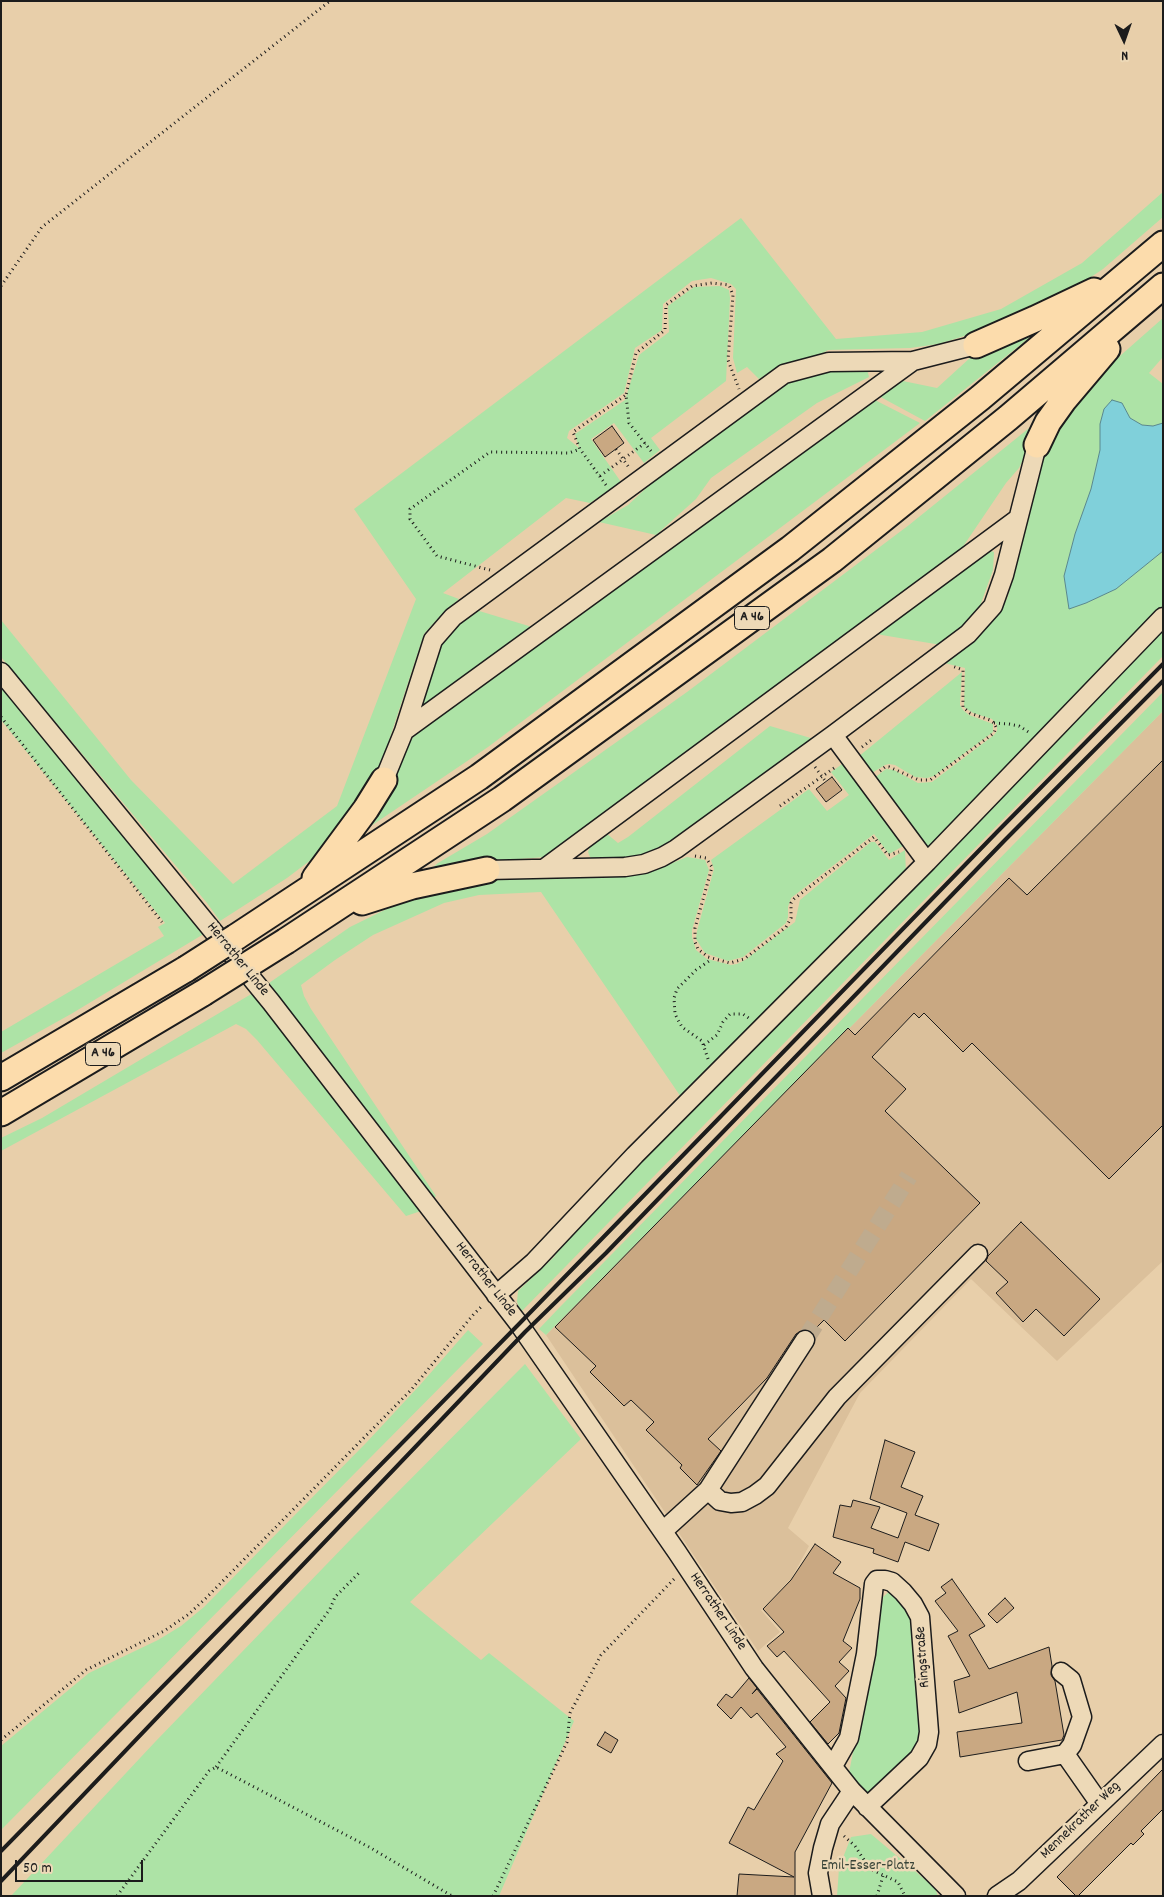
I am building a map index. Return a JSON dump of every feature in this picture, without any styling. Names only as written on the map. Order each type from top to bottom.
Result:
[{"type":"highway","name":"A 46","points":[[1,1078],[186,969],[479,778],[790,548],[980,398],[1163,244]]},
{"type":"highway","points":[[976,345],[1036,319],[1130,273]]},
{"type":"highway","name":"A 46","points":[[1,1113],[203,993],[286,941],[502,799],[832,560],[1008,418],[1159,290]]},
{"type":"highway","points":[[1036,445],[1048,422],[1063,401],[1159,290]]},
{"type":"highway","points":[[304,893],[362,815],[384,780]]},
{"type":"highway","points":[[328,913],[412,886],[486,870]]},
{"type":"street","points":[[384,780],[404,731],[433,640],[453,617],[744,403],[784,374],[830,362],[913,361],[976,345]]},
{"type":"street","points":[[404,731],[913,361]]},
{"type":"street","points":[[486,870],[625,867],[644,864],[676,849],[968,634],[993,606],[1004,575],[1036,445]]},
{"type":"street","points":[[545,868],[1016,520]]},
{"type":"street","points":[[496,1296],[534,1262],[635,1155],[927,862],[1163,617]]},
{"type":"street","name":"Herrather Linde","points":[[1,672],[271,1002],[525,1332],[687,1566],[754,1668],[852,1791],[886,1823],[956,1896]]},
{"type":"street","points":[[833,735],[927,862]]},
{"type":"street","points":[[708,1490],[720,1501],[731,1504],[749,1499],[767,1486],[837,1398],[978,1254]]},
{"type":"street","points":[[662,1531],[708,1490],[804,1340]]},
{"type":"street","name":"Ringstraße","points":[[833,1766],[849,1738],[866,1654],[874,1584],[877,1580],[892,1582],[913,1604],[922,1622],[929,1732],[927,1744],[920,1758],[867,1807]]},
{"type":"street","points":[[1028,1762],[1065,1754],[1072,1745],[1082,1717],[1071,1680],[1061,1672]]},
{"type":"street","name":"Mennekrather Weg","points":[[997,1896],[1019,1881],[1163,1744]]},
{"type":"street","points":[[1065,1754],[1100,1804]]},
{"type":"street","points":[[822,1896],[818,1873],[823,1848],[830,1824],[852,1791]]},
{"type":"path","points":[[1,286],[42,227],[330,1]]},
{"type":"path","points":[[661,464],[629,423],[626,395],[636,352],[665,330],[666,305],[692,286],[712,282],[729,285],[733,295],[728,360],[744,403]]},
{"type":"path","points":[[615,498],[580,448],[573,432],[626,395]]},
{"type":"path","points":[[600,476],[645,443]]},
{"type":"path","points":[[510,575],[438,556],[410,519],[410,509],[490,452],[569,453],[580,448]]},
{"type":"path","points":[[616,449],[639,481]]},
{"type":"path","points":[[933,660],[944,665],[962,669],[964,673],[963,707],[970,713],[994,723],[1009,724],[1024,729],[1038,746]]},
{"type":"path","points":[[1,717],[162,922]]},
{"type":"path","points":[[867,780],[889,766],[919,780],[926,781],[934,778],[994,733],[996,730],[994,723]]},
{"type":"path","points":[[780,806],[874,738]]},
{"type":"path","points":[[676,849],[680,854],[706,858],[712,868],[694,936],[698,949],[712,958],[730,963],[744,959],[790,922],[791,903],[794,899],[874,837],[888,855],[899,852],[913,844]]},
{"type":"path","points":[[712,958],[677,988],[674,998],[675,1014],[682,1027],[704,1045],[714,1077]]},
{"type":"path","points":[[704,1045],[717,1035],[723,1022],[730,1014],[743,1014],[761,1029]]},
{"type":"path","points":[[1,1740],[86,1670],[164,1631],[189,1614],[411,1390],[473,1315],[496,1296]]},
{"type":"path","points":[[493,1896],[567,1742],[570,1713],[601,1656],[687,1566]]},
{"type":"path","points":[[117,1896],[209,1771],[216,1767],[330,1609],[335,1597],[360,1571]]},
{"type":"path","points":[[216,1767],[222,1768],[369,1847],[452,1896]]},
{"type":"path","points":[[830,1824],[855,1846],[870,1869],[898,1882],[905,1896]]},
{"type":"path","points":[[877,1896],[883,1876]]},
{"type":"shaded area","points":[[1163,711],[1163,1261],[1057,1361],[971,1279],[860,1393],[788,1528],[809,1546],[791,1579],[761,1610],[780,1632],[758,1651],[546,1335]]},
{"type":"green space","points":[[1163,192],[1163,217],[1103,269],[1067,293],[980,331],[939,344],[910,348],[828,350],[818,356],[783,364],[759,379],[747,367],[737,373],[733,358],[736,289],[731,284],[711,278],[692,281],[663,304],[662,330],[635,348],[624,393],[569,431],[567,438],[579,448],[575,434],[625,400],[639,355],[669,332],[668,306],[694,287],[720,286],[729,290],[726,381],[651,438],[660,450],[644,463],[614,423],[591,439],[621,482],[590,503],[566,498],[443,593],[459,599],[424,634],[378,774],[328,847],[287,878],[220,921],[1,657],[1,620],[131,780],[233,884],[337,806],[416,599],[354,509],[741,218],[836,339],[922,332],[1001,309],[1082,263]]},
{"type":"green space","points":[[1163,318],[1163,357],[1149,373],[1163,384],[1163,423],[1153,426],[1142,425],[1130,418],[1122,403],[1112,401],[1104,409],[1100,424],[1100,450],[1091,489],[1075,534],[1064,576],[1069,609],[1116,589],[1163,551],[1163,656],[521,1312],[517,1302],[518,1291],[555,1256],[552,1252],[932,862],[870,781],[886,769],[894,770],[918,783],[932,782],[997,731],[997,725],[992,719],[973,713],[964,707],[965,668],[944,663],[988,625],[1007,599],[1015,570],[1024,521],[1041,460],[1053,433],[1095,378]]},
{"type":"green space","points":[[1031,332],[1029,338],[925,421],[875,394],[898,380],[937,388],[971,357]]},
{"type":"green space","points":[[867,369],[869,377],[817,403],[711,478],[696,499],[656,535],[599,522],[628,505],[657,478],[781,385],[797,377],[816,372]]},
{"type":"green space","points":[[869,397],[920,423],[488,747],[362,832],[414,735]]},
{"type":"green space","points":[[1044,416],[1019,468],[1006,483],[960,551],[545,857],[468,863],[426,873],[438,863],[487,834],[687,692],[909,525]]},
{"type":"green space","points":[[991,551],[994,552],[993,570],[980,606],[964,627],[941,645],[876,634]]},
{"type":"green space","points":[[476,610],[532,627],[435,700],[424,706],[420,705],[439,648],[450,633]]},
{"type":"green space","points":[[962,672],[960,705],[969,715],[993,724],[993,732],[934,776],[927,778],[915,777],[895,765],[889,764],[867,776],[858,757]]},
{"type":"green space","points":[[1,683],[207,932],[71,1014],[1,1053],[1,1032],[164,936],[158,927],[165,923],[1,720]]},
{"type":"green space","points":[[1163,692],[1163,711],[546,1335],[539,1329],[558,1309]]},
{"type":"green space","points":[[770,726],[814,739],[667,848],[641,857],[595,860],[590,857],[588,852],[591,845],[606,833],[618,843],[628,837]]},
{"type":"green space","points":[[845,762],[905,845],[889,854],[874,834],[791,898],[786,923],[743,957],[728,961],[705,953],[696,939],[714,869],[711,860],[809,789],[827,811],[849,795],[831,772]]},
{"type":"green space","points":[[871,842],[875,842],[889,860],[905,850],[906,873],[683,1100],[541,892],[479,895],[444,903],[373,935],[301,985],[311,1009],[436,1196],[433,1199],[269,983],[350,927],[409,898],[488,877],[545,873],[612,877],[639,874],[687,857],[705,860],[709,870],[692,930],[696,950],[707,959],[731,965],[737,964],[795,922],[800,900]]},
{"type":"green space","points":[[253,993],[421,1211],[406,1216],[257,1040],[246,1029],[236,1024],[1,1151],[1,1138],[42,1118]]},
{"type":"green space","points":[[468,1330],[483,1344],[1,1830],[1,1746],[89,1673],[158,1640],[181,1626],[204,1607],[366,1443]]},
{"type":"green space","points":[[525,1364],[581,1439],[410,1602],[481,1660],[489,1653],[574,1721],[499,1896],[11,1896],[155,1742],[352,1538]]},
{"type":"green space","points":[[891,1590],[911,1608],[923,1729],[912,1755],[868,1796],[848,1778],[883,1597]]},
{"type":"green space","name":"Emil-Esser-Platz","points":[[871,1834],[935,1888],[938,1896],[837,1896],[839,1868],[851,1837]]},
{"type":"water","points":[[1112,400],[1122,403],[1130,418],[1142,425],[1153,426],[1163,423],[1163,551],[1116,589],[1069,609],[1064,576],[1075,534],[1091,489],[1100,450],[1100,424],[1104,409]]},
{"type":"building","points":[[612,426],[624,443],[605,457],[593,440]]},
{"type":"building","points":[[1163,760],[1163,1125],[1109,1179],[972,1043],[963,1052],[924,1013],[919,1018],[914,1013],[872,1057],[906,1089],[885,1111],[980,1203],[845,1341],[824,1320],[812,1332],[805,1329],[796,1334],[767,1378],[708,1439],[721,1451],[697,1485],[680,1468],[682,1465],[646,1430],[654,1422],[631,1400],[624,1406],[590,1372],[596,1366],[555,1327],[848,1028],[855,1035],[1009,878],[1027,895]]},
{"type":"building","points":[[832,777],[842,790],[826,802],[816,789]]},
{"type":"building","points":[[1021,1222],[1100,1299],[1064,1336],[1036,1309],[1023,1322],[996,1293],[1008,1282],[986,1261],[988,1256]]},
{"type":"building","points":[[885,1440],[915,1452],[901,1487],[923,1496],[915,1515],[939,1524],[929,1551],[905,1542],[898,1562],[873,1553],[874,1549],[833,1537],[840,1505],[851,1507],[853,1500],[880,1507],[871,1528],[898,1538],[907,1513],[870,1499]]},
{"type":"building","points":[[815,1544],[841,1562],[833,1573],[860,1588],[860,1599],[843,1641],[852,1648],[839,1662],[849,1671],[835,1686],[846,1698],[839,1733],[828,1744],[810,1722],[830,1702],[784,1651],[777,1657],[767,1646],[784,1632],[763,1609],[791,1580]]},
{"type":"building","points":[[952,1579],[985,1626],[969,1635],[989,1669],[1049,1647],[1052,1666],[1051,1675],[1055,1681],[1064,1735],[1062,1740],[960,1757],[957,1732],[1022,1723],[1017,1692],[959,1713],[954,1681],[970,1676],[948,1636],[958,1631],[935,1601],[946,1593],[941,1587]]},
{"type":"building","points":[[1005,1598],[1014,1608],[997,1623],[988,1614]]},
{"type":"building","points":[[749,1678],[757,1688],[752,1694],[757,1689],[832,1783],[795,1852],[795,1896],[737,1896],[739,1874],[794,1877],[729,1843],[748,1807],[754,1810],[783,1761],[776,1754],[786,1747],[757,1713],[751,1718],[741,1707],[731,1719],[717,1705],[726,1694],[732,1698]]},
{"type":"building","points":[[605,1732],[618,1740],[611,1753],[597,1745]]},
{"type":"building","points":[[1163,1769],[1163,1809],[1141,1831],[1144,1834],[1133,1845],[1131,1843],[1076,1896],[1057,1877]]},
{"type":"tunnel","points":[[805,1340],[909,1176]]},
{"type":"railway","points":[[1,1851],[519,1324],[1163,664]]},
{"type":"railway","points":[[1,1881],[525,1332],[606,1253],[1005,840],[1163,681]]}]
